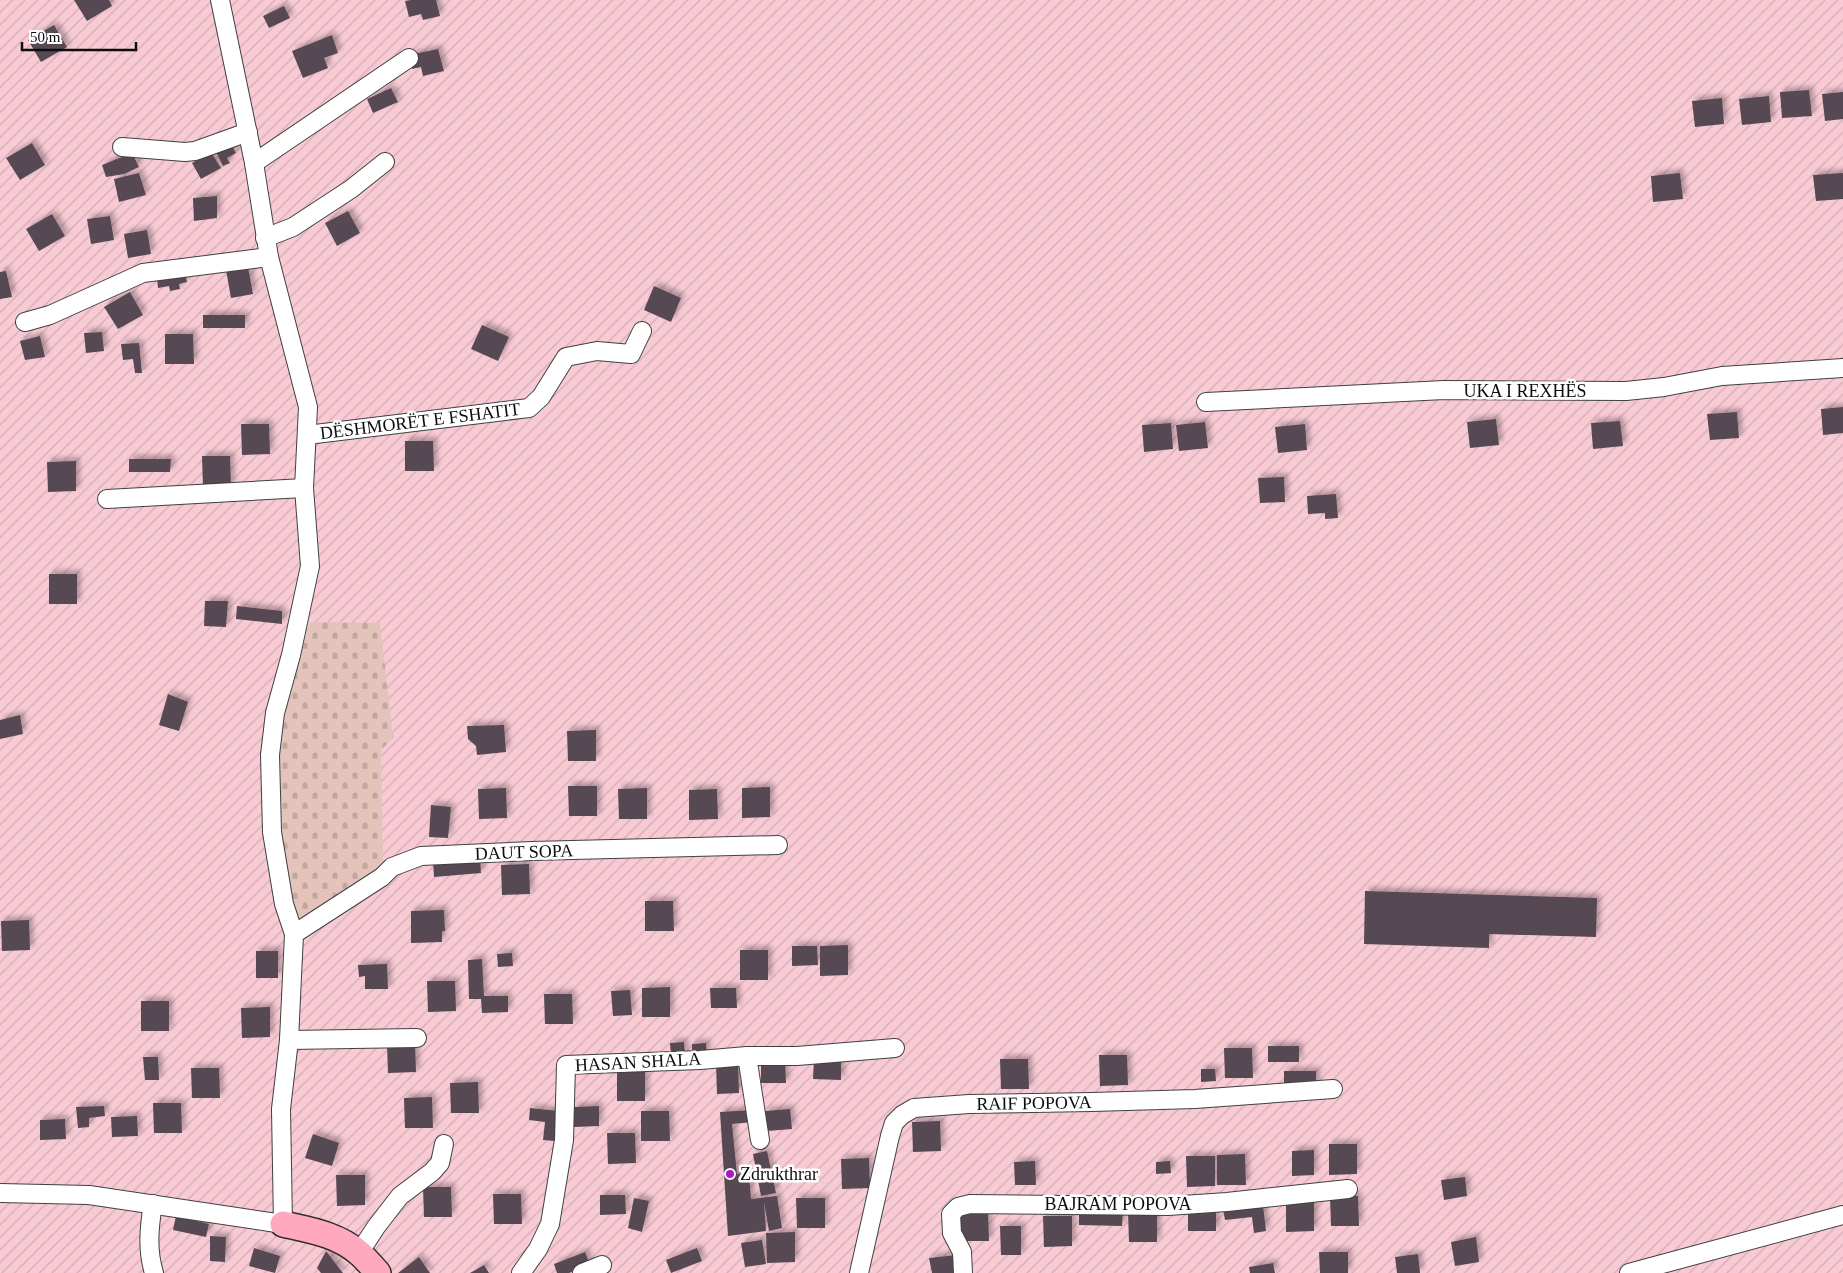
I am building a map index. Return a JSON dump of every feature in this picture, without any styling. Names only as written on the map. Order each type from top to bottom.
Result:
[{"type":"street","name":"DËSHMORËT E FSHATIT","points":[[220,0],[254,163],[269,257],[308,407],[304,488],[310,566],[291,655],[275,713],[270,756],[272,832],[284,904],[294,934]]},
{"type":"street","points":[[254,163],[409,58]]},
{"type":"street","points":[[122,147],[185,152],[196,151],[248,132]]},
{"type":"street","points":[[265,238],[293,226],[350,189],[385,162]]},
{"type":"street","points":[[25,322],[50,315],[143,274],[269,257]]},
{"type":"street","name":"DËSHMORËT E FSHATIT","points":[[307,435],[529,408],[541,397],[566,357],[598,351],[631,354],[642,331]]},
{"type":"street","name":"UKA I REXHËS","points":[[1206,402],[1444,390],[1626,391],[1664,387],[1722,376],[1843,368]]},
{"type":"street","points":[[107,499],[304,488]]},
{"type":"street","name":"DAUT SOPA","points":[[294,934],[382,877],[392,867],[421,856],[532,851],[778,846]]},
{"type":"street","points":[[282,1224],[281,1110],[289,1040],[294,934]]},
{"type":"street","points":[[289,1040],[417,1038]]},
{"type":"street","name":"HASAN SHALA","points":[[521,1273],[538,1249],[550,1224],[564,1140],[566,1066],[747,1056],[797,1056],[895,1048]]},
{"type":"street","points":[[747,1056],[760,1140]]},
{"type":"street","name":"RAIF POPOVA","points":[[860,1273],[894,1123],[902,1115],[914,1108],[969,1104],[1195,1099],[1333,1089]]},
{"type":"street","points":[[359,1253],[400,1196],[432,1172],[440,1163],[444,1144]]},
{"type":"street","name":"BAJRAM POPOVA","points":[[964,1273],[962,1252],[952,1233],[951,1214],[958,1207],[970,1204],[1168,1206],[1227,1202],[1348,1189]]},
{"type":"street","points":[[0,1193],[89,1195],[282,1224],[322,1233],[343,1242],[359,1253],[378,1273]]},
{"type":"street","points":[[153,1204],[149,1228],[149,1248],[154,1273]]},
{"type":"street","points":[[1629,1273],[1843,1215]]},
{"type":"street","points":[[582,1273],[602,1265]]},
{"type":"shaded area","points":[[0,0],[1843,0],[1843,1273],[0,1273]]},
{"type":"green space","points":[[310,622],[380,623],[393,738],[381,750],[383,868],[302,918],[293,909],[282,861],[276,779],[285,710]]},
{"type":"building","points":[[74,0],[109,0],[112,6],[87,21]]},
{"type":"building","points":[[436,0],[440,16],[423,20],[421,14],[409,17],[405,1]]},
{"type":"building","points":[[284,6],[290,18],[269,28],[263,16]]},
{"type":"building","points":[[54,25],[67,47],[41,62],[28,40]]},
{"type":"building","points":[[332,35],[338,53],[324,58],[328,68],[303,78],[292,51]]},
{"type":"building","points":[[438,49],[444,71],[423,76],[421,67],[412,69],[409,55]]},
{"type":"building","points":[[391,88],[398,102],[373,113],[367,99]]},
{"type":"building","points":[[1809,90],[1812,116],[1782,118],[1780,92]]},
{"type":"building","points":[[1843,92],[1843,119],[1825,121],[1822,94]]},
{"type":"building","points":[[1769,96],[1771,122],[1742,125],[1739,99]]},
{"type":"building","points":[[1722,98],[1724,124],[1695,127],[1692,101]]},
{"type":"building","points":[[32,143],[45,165],[20,180],[6,158]]},
{"type":"building","points":[[231,144],[236,153],[227,158],[230,163],[223,166],[216,152]]},
{"type":"building","points":[[211,152],[221,168],[201,179],[192,163]]},
{"type":"building","points":[[132,153],[139,167],[124,174],[106,177],[102,165]]},
{"type":"building","points":[[139,173],[146,195],[119,202],[114,179]]},
{"type":"building","points":[[1680,173],[1683,199],[1653,202],[1651,176]]},
{"type":"building","points":[[1843,173],[1843,199],[1816,201],[1813,175]]},
{"type":"building","points":[[217,196],[217,218],[194,221],[193,198]]},
{"type":"building","points":[[348,211],[360,233],[337,246],[325,223]]},
{"type":"building","points":[[52,214],[65,236],[39,251],[26,229]]},
{"type":"building","points":[[110,216],[114,240],[91,244],[87,219]]},
{"type":"building","points":[[147,230],[151,254],[128,258],[124,234]]},
{"type":"building","points":[[248,267],[253,294],[231,298],[226,270]]},
{"type":"building","points":[[6,271],[12,297],[0,299],[0,272]]},
{"type":"building","points":[[185,273],[187,282],[179,284],[180,289],[170,291],[169,286],[158,288],[157,278]]},
{"type":"building","points":[[654,286],[681,298],[671,322],[644,310]]},
{"type":"building","points":[[130,292],[143,315],[118,329],[104,307]]},
{"type":"building","points":[[203,315],[245,315],[245,328],[203,328]]},
{"type":"building","points":[[482,325],[509,337],[498,361],[471,349]]},
{"type":"building","points":[[102,332],[104,351],[86,353],[84,333]]},
{"type":"building","points":[[165,334],[193,334],[194,364],[165,364]]},
{"type":"building","points":[[40,336],[45,357],[25,360],[20,341]]},
{"type":"building","points":[[139,343],[142,373],[135,373],[133,359],[123,360],[121,344]]},
{"type":"building","points":[[1843,407],[1843,433],[1823,435],[1821,409]]},
{"type":"building","points":[[1737,412],[1739,438],[1710,440],[1707,414]]},
{"type":"building","points":[[1496,419],[1499,445],[1470,448],[1467,422]]},
{"type":"building","points":[[1620,421],[1623,446],[1593,449],[1591,423]]},
{"type":"building","points":[[1205,422],[1208,448],[1179,451],[1176,425]]},
{"type":"building","points":[[1171,423],[1173,449],[1144,452],[1142,425]]},
{"type":"building","points":[[241,424],[269,424],[270,454],[242,455]]},
{"type":"building","points":[[1305,424],[1307,450],[1278,453],[1275,427]]},
{"type":"building","points":[[405,441],[433,441],[434,471],[405,471]]},
{"type":"building","points":[[202,456],[230,456],[231,486],[203,487]]},
{"type":"building","points":[[129,459],[171,459],[170,472],[129,472]]},
{"type":"building","points":[[76,461],[76,491],[48,492],[47,462]]},
{"type":"building","points":[[1284,477],[1285,502],[1260,503],[1258,478]]},
{"type":"building","points":[[1336,494],[1338,518],[1325,519],[1325,513],[1308,514],[1307,496]]},
{"type":"building","points":[[49,574],[77,574],[77,604],[49,604]]},
{"type":"building","points":[[205,601],[228,601],[226,627],[204,626]]},
{"type":"building","points":[[237,606],[282,611],[282,624],[236,619]]},
{"type":"building","points":[[168,694],[188,702],[179,731],[159,725]]},
{"type":"building","points":[[20,715],[23,734],[0,739],[0,720]]},
{"type":"building","points":[[504,725],[506,752],[477,755],[476,746],[468,739],[467,726]]},
{"type":"building","points":[[596,730],[596,761],[568,761],[567,731]]},
{"type":"building","points":[[568,786],[597,786],[597,816],[569,816]]},
{"type":"building","points":[[770,787],[770,817],[742,818],[742,788]]},
{"type":"building","points":[[506,788],[507,818],[479,819],[478,789]]},
{"type":"building","points":[[647,788],[647,819],[619,819],[618,789]]},
{"type":"building","points":[[717,789],[718,819],[689,820],[689,790]]},
{"type":"building","points":[[431,805],[451,807],[448,838],[429,837]]},
{"type":"building","points":[[480,857],[481,873],[434,877],[433,861]]},
{"type":"building","points":[[529,864],[530,894],[502,895],[501,865]]},
{"type":"building","points":[[1365,891],[1597,898],[1596,937],[1489,934],[1489,948],[1364,944]]},
{"type":"building","points":[[645,901],[673,901],[674,931],[645,931]]},
{"type":"building","points":[[444,910],[445,931],[442,931],[442,942],[411,943],[411,911]]},
{"type":"building","points":[[29,920],[30,950],[2,951],[1,921]]},
{"type":"building","points":[[848,945],[848,975],[820,976],[820,946]]},
{"type":"building","points":[[792,946],[817,946],[818,965],[792,966]]},
{"type":"building","points":[[740,950],[768,950],[768,980],[740,980]]},
{"type":"building","points":[[256,951],[278,951],[278,978],[256,978]]},
{"type":"building","points":[[512,953],[513,966],[498,967],[497,954]]},
{"type":"building","points":[[482,959],[484,996],[508,996],[508,1012],[482,1013],[481,999],[469,999],[468,960]]},
{"type":"building","points":[[387,964],[388,989],[365,989],[365,976],[359,977],[358,965]]},
{"type":"building","points":[[427,981],[455,981],[456,1011],[428,1012]]},
{"type":"building","points":[[670,987],[670,1017],[642,1017],[642,988]]},
{"type":"building","points":[[710,988],[736,988],[737,1008],[711,1008]]},
{"type":"building","points":[[630,990],[632,1015],[613,1016],[611,991]]},
{"type":"building","points":[[544,994],[572,994],[573,1024],[545,1024]]},
{"type":"building","points":[[141,1001],[169,1001],[169,1031],[141,1031]]},
{"type":"building","points":[[270,1007],[270,1037],[242,1038],[241,1008]]},
{"type":"building","points":[[415,1042],[416,1072],[388,1073],[387,1043]]},
{"type":"building","points":[[684,1042],[685,1055],[671,1056],[670,1043]]},
{"type":"building","points":[[706,1043],[707,1055],[692,1056],[692,1044]]},
{"type":"building","points":[[1268,1046],[1299,1046],[1299,1062],[1268,1062]]},
{"type":"building","points":[[1224,1048],[1252,1048],[1253,1078],[1225,1078]]},
{"type":"building","points":[[1099,1055],[1127,1055],[1128,1085],[1100,1086]]},
{"type":"building","points":[[143,1057],[158,1057],[159,1080],[145,1080]]},
{"type":"building","points":[[814,1058],[841,1059],[841,1080],[813,1079]]},
{"type":"building","points":[[761,1059],[785,1059],[786,1083],[761,1083]]},
{"type":"building","points":[[1000,1059],[1028,1059],[1029,1089],[1001,1089]]},
{"type":"building","points":[[738,1062],[739,1093],[717,1094],[716,1064]]},
{"type":"building","points":[[191,1068],[219,1068],[220,1098],[192,1098]]},
{"type":"building","points":[[1201,1069],[1215,1069],[1216,1081],[1201,1082]]},
{"type":"building","points":[[617,1071],[645,1071],[645,1101],[617,1101]]},
{"type":"building","points":[[1284,1071],[1316,1071],[1316,1087],[1284,1087]]},
{"type":"building","points":[[478,1082],[479,1113],[451,1113],[450,1083]]},
{"type":"building","points":[[432,1097],[433,1128],[405,1128],[404,1098]]},
{"type":"building","points":[[153,1103],[181,1103],[182,1133],[154,1133]]},
{"type":"building","points":[[104,1106],[105,1116],[89,1118],[89,1127],[78,1128],[76,1107]]},
{"type":"building","points":[[599,1106],[599,1126],[574,1127],[573,1107]]},
{"type":"building","points":[[530,1108],[558,1111],[555,1141],[543,1140],[545,1122],[529,1120]]},
{"type":"building","points":[[790,1109],[792,1129],[767,1131],[765,1111]]},
{"type":"building","name":"Zdrukthrar","points":[[753,1110],[753,1122],[732,1124],[737,1174],[749,1173],[751,1199],[777,1196],[782,1228],[769,1231],[764,1202],[766,1231],[728,1236],[720,1112]]},
{"type":"building","points":[[641,1111],[669,1111],[670,1141],[641,1141]]},
{"type":"building","points":[[137,1116],[138,1136],[112,1137],[111,1117]]},
{"type":"building","points":[[65,1119],[66,1139],[40,1140],[40,1120]]},
{"type":"building","points":[[940,1121],[941,1151],[913,1152],[912,1122]]},
{"type":"building","points":[[607,1133],[635,1133],[636,1163],[608,1164]]},
{"type":"building","points":[[313,1134],[339,1143],[332,1166],[305,1158]]},
{"type":"building","points":[[1329,1144],[1357,1144],[1357,1174],[1329,1175]]},
{"type":"building","points":[[1314,1150],[1314,1175],[1292,1176],[1292,1151]]},
{"type":"building","points":[[767,1151],[776,1193],[761,1196],[753,1154]]},
{"type":"building","points":[[1245,1154],[1246,1185],[1217,1185],[1217,1155]]},
{"type":"building","points":[[1186,1156],[1215,1156],[1215,1186],[1187,1187]]},
{"type":"building","points":[[869,1158],[870,1188],[842,1189],[841,1159]]},
{"type":"building","points":[[1035,1161],[1036,1185],[1015,1185],[1014,1162]]},
{"type":"building","points":[[1170,1161],[1171,1173],[1156,1174],[1156,1162]]},
{"type":"building","points":[[336,1175],[365,1175],[365,1205],[337,1206]]},
{"type":"building","points":[[1465,1177],[1467,1196],[1444,1200],[1441,1180]]},
{"type":"building","points":[[423,1187],[451,1187],[452,1217],[424,1217]]},
{"type":"building","points":[[493,1194],[521,1194],[522,1224],[494,1224]]},
{"type":"building","points":[[600,1195],[625,1195],[626,1214],[600,1215]]},
{"type":"building","points":[[1330,1196],[1358,1196],[1359,1226],[1331,1226]]},
{"type":"building","points":[[634,1198],[649,1201],[642,1232],[628,1228]]},
{"type":"building","points":[[796,1198],[825,1198],[825,1228],[797,1228]]},
{"type":"building","points":[[1314,1201],[1314,1231],[1286,1232],[1286,1202]]},
{"type":"building","points":[[1263,1205],[1266,1231],[1254,1233],[1252,1217],[1225,1220],[1223,1209]]},
{"type":"building","points":[[1079,1210],[1123,1210],[1122,1226],[1079,1225]]},
{"type":"building","points":[[1188,1210],[1216,1210],[1216,1231],[1188,1231]]},
{"type":"building","points":[[960,1211],[988,1211],[989,1241],[960,1241]]},
{"type":"building","points":[[1128,1212],[1157,1212],[1157,1242],[1129,1242]]},
{"type":"building","points":[[176,1216],[209,1224],[206,1237],[173,1230]]},
{"type":"building","points":[[1043,1216],[1072,1216],[1072,1246],[1044,1247]]},
{"type":"building","points":[[1000,1226],[1021,1226],[1021,1255],[1001,1255]]},
{"type":"building","points":[[795,1232],[795,1262],[767,1263],[766,1233]]},
{"type":"building","points":[[210,1236],[226,1237],[225,1262],[210,1261]]},
{"type":"building","points":[[1476,1237],[1479,1262],[1455,1266],[1451,1242]]},
{"type":"building","points":[[762,1240],[766,1264],[745,1267],[741,1243]]},
{"type":"building","points":[[254,1248],[280,1256],[275,1273],[249,1266]]},
{"type":"building","points":[[697,1248],[702,1261],[671,1273],[666,1260]]},
{"type":"building","points":[[326,1251],[343,1273],[321,1273],[317,1268]]},
{"type":"building","points":[[585,1252],[590,1265],[569,1273],[557,1273],[554,1264]]},
{"type":"building","points":[[1319,1252],[1348,1252],[1348,1273],[1320,1273]]},
{"type":"building","points":[[1418,1254],[1420,1273],[1397,1273],[1395,1257]]},
{"type":"building","points":[[957,1255],[958,1273],[932,1273],[929,1258]]},
{"type":"building","points":[[419,1257],[430,1273],[398,1273]]},
{"type":"building","points":[[1273,1263],[1275,1273],[1250,1273],[1249,1267]]},
{"type":"building","points":[[484,1265],[489,1273],[470,1273]]},
{"type":"place","name":"Zdrukthrar","points":[[730,1174]]}]
